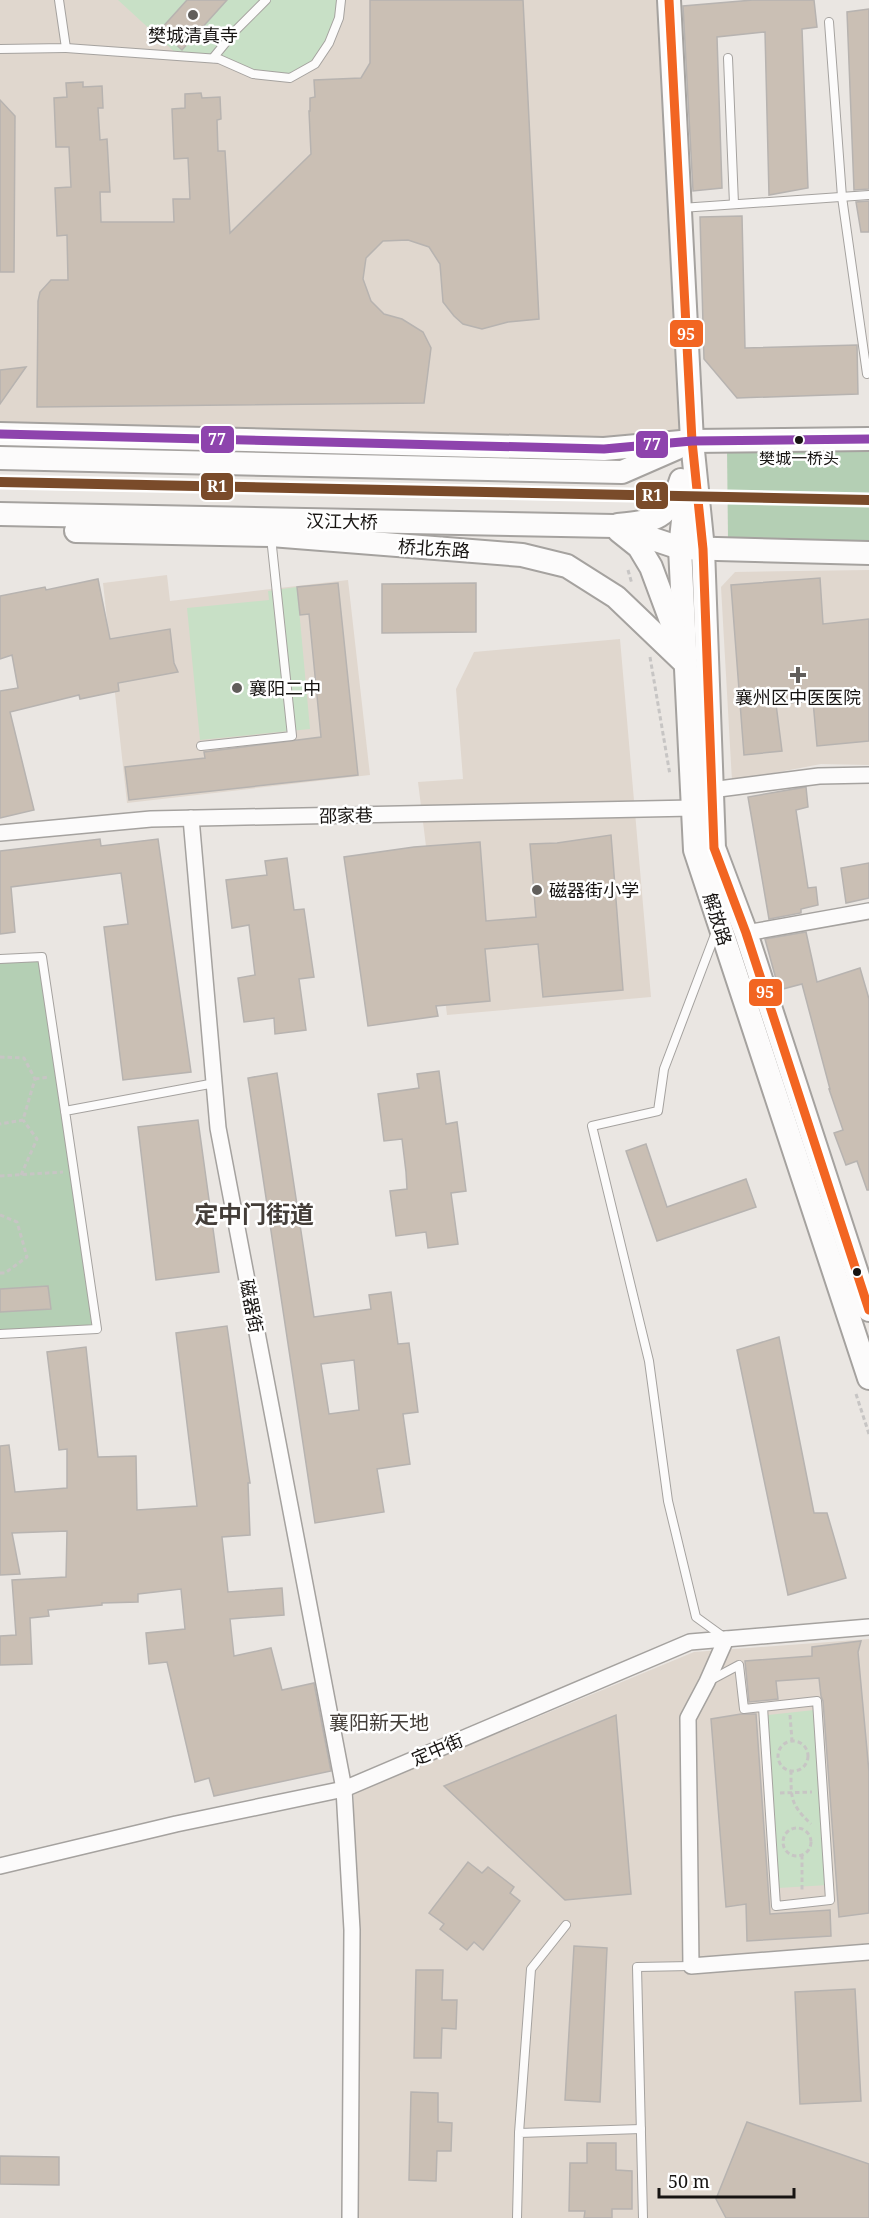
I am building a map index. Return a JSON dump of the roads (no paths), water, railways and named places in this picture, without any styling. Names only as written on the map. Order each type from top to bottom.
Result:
[{"type":"main road","name":"解放路","points":[[669,0],[692,441],[703,549],[714,848],[746,933],[869,1310]]},
{"type":"main road","points":[[0,434],[604,449],[692,441],[869,439]]},
{"type":"main road","name":"解放路","points":[[692,441],[680,548],[695,850],[869,1378]]},
{"type":"main road","points":[[0,458],[622,472],[692,441]]},
{"type":"main road","points":[[614,526],[647,522],[661,515],[675,501],[692,441]]},
{"type":"main road","name":"汉江大桥","points":[[0,514],[614,526],[680,548]]},
{"type":"main road","points":[[614,526],[639,548],[651,567],[686,664]]},
{"type":"main road","name":"桥北东路","points":[[0,530],[271,535],[522,555],[567,566],[616,597],[686,664]]},
{"type":"main road","points":[[680,548],[869,553]]},
{"type":"street","points":[[711,790],[819,776],[869,775]]},
{"type":"street","name":"邵家巷","points":[[0,833],[151,819],[693,808]]},
{"type":"street","name":"磁器街","points":[[191,818],[218,1128],[344,1789],[352,1930],[350,2218]]},
{"type":"street","points":[[746,933],[869,911]]},
{"type":"street","name":"定中街","points":[[0,1866],[176,1824],[344,1789],[690,1642],[869,1627]]},
{"type":"street","points":[[726,1639],[688,1718],[691,1965],[869,1952]]},
{"type":"lane","points":[[59,0],[66,48]]},
{"type":"lane","points":[[213,58],[236,30],[266,0]]},
{"type":"lane","points":[[0,49],[66,48],[213,58],[253,74],[290,78],[315,64],[339,18],[341,0]]},
{"type":"lane","points":[[829,22],[842,197],[867,374]]},
{"type":"lane","points":[[728,58],[734,204]]},
{"type":"lane","points":[[680,208],[869,195]]},
{"type":"lane","points":[[201,746],[292,736],[271,535]]},
{"type":"lane","points":[[720,922],[664,1069],[658,1112],[592,1126],[649,1360],[668,1501],[696,1617],[726,1639]]},
{"type":"lane","points":[[0,959],[42,957],[98,1329],[0,1334]]},
{"type":"lane","points":[[65,1111],[214,1083]]},
{"type":"lane","points":[[707,1682],[739,1665],[744,1709],[817,1701],[830,1900],[776,1906],[763,1707]]},
{"type":"lane","points":[[517,2218],[519,2133],[531,1969],[566,1925]]},
{"type":"lane","points":[[643,2218],[637,1967],[691,1965]]},
{"type":"lane","points":[[519,2133],[640,2129]]},
{"type":"place","name":"樊城清真寺","points":[[193,15]]},
{"type":"place","name":"樊城一桥头","points":[[799,440]]},
{"type":"place","name":"襄州区中医医院","points":[[798,675]]},
{"type":"place","name":"襄阳二中","points":[[237,688]]},
{"type":"place","name":"磁器街小学","points":[[537,890]]},
{"type":"district","name":"定中门街道","points":[[254,1213]]},
{"type":"district","name":"襄阳新天地","points":[[379,1722]]}]
